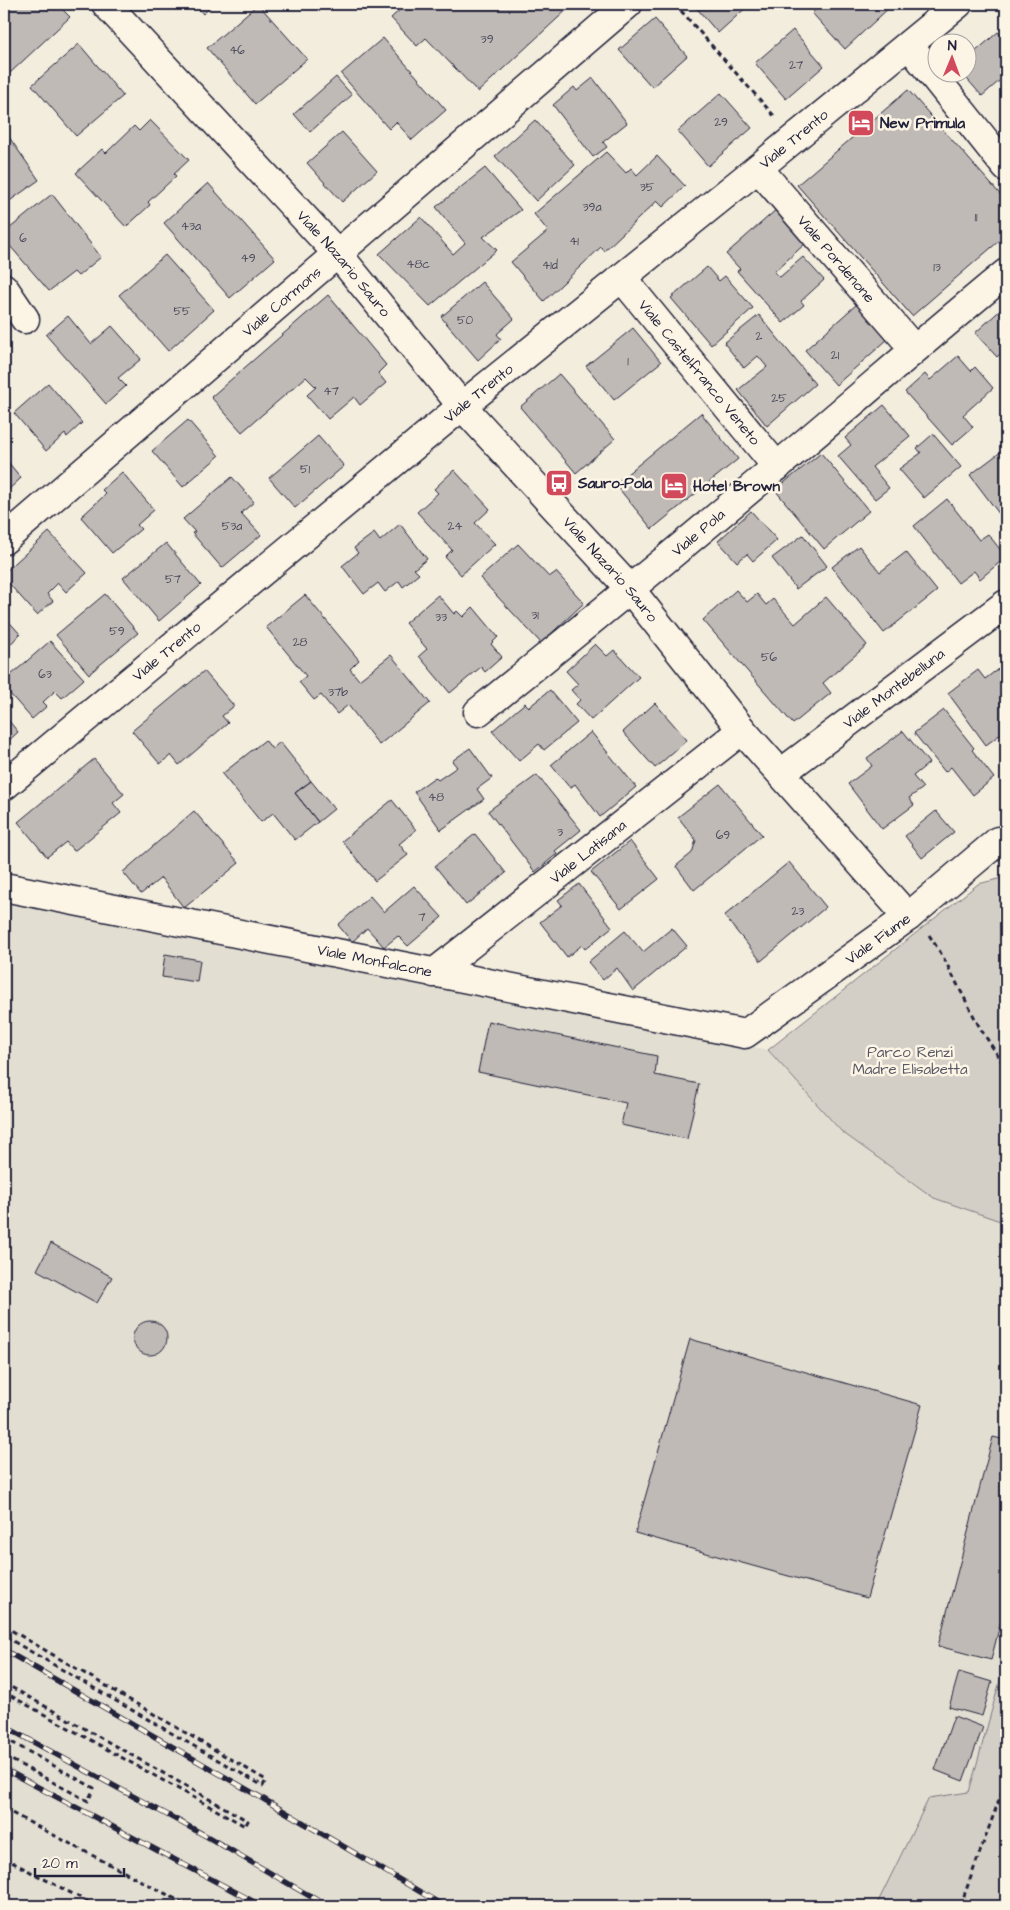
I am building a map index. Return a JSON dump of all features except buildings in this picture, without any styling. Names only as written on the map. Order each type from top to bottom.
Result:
[{"type":"street","name":"Viale Nazario Sauro","points":[[106,4],[337,253],[462,406],[630,589],[742,730],[908,917]]},
{"type":"street","name":"Viale Cormons","points":[[4,540],[628,4]]},
{"type":"street","name":"Viale Trento","points":[[4,786],[462,406],[794,139],[958,4]]},
{"type":"street","points":[[909,45],[1006,167]]},
{"type":"street","name":"Viale Pordenone","points":[[758,168],[914,349]]},
{"type":"street","name":"Viale Pola","points":[[478,712],[777,467],[1006,273]]},
{"type":"street","name":"Viale Castelfranco Veneto","points":[[622,278],[777,467]]},
{"type":"street","points":[[4,288],[25,319]]},
{"type":"street","name":"Viale Montebelluna","points":[[781,773],[1006,604]]},
{"type":"street","name":"Viale Latisana","points":[[434,973],[742,730]]},
{"type":"street","name":"Viale Fiume","points":[[745,1034],[908,917],[998,840],[1006,841]]},
{"type":"street","name":"Viale Monfalcone","points":[[4,888],[745,1034]]},
{"type":"path","points":[[675,4],[794,139]]},
{"type":"path","points":[[908,917],[924,928],[942,955],[980,1028],[1006,1068]]},
{"type":"path","points":[[4,1626],[266,1780],[264,1786],[4,1636]]},
{"type":"path","points":[[4,1683],[248,1821],[246,1826],[4,1692]]},
{"type":"path","points":[[4,1738],[94,1788],[88,1801],[4,1756]]},
{"type":"path","points":[[962,1906],[1006,1780]]},
{"type":"path","points":[[4,1809],[189,1906]]},
{"type":"path","points":[[4,1858],[96,1906]]},
{"type":"shaded area","points":[[4,898],[768,1050],[842,1132],[934,1198],[1006,1223],[1006,1659],[969,1792],[929,1798],[876,1906],[4,1906]]},
{"type":"green space","name":"Parco Renzi Madre Elisabetta","points":[[1006,877],[1006,1223],[934,1198],[842,1132],[768,1050],[978,884]]},
{"type":"green space","points":[[1006,1659],[1006,1906],[876,1906],[929,1798],[969,1792]]},
{"type":"railway","points":[[4,1650],[260,1797],[444,1906]]},
{"type":"railway","points":[[4,1726],[208,1837],[327,1906]]},
{"type":"railway","points":[[4,1769],[262,1906]]},
{"type":"place","name":"New Primula","points":[[861,123]]},
{"type":"place","name":"Sauro-Pola","points":[[559,483]]},
{"type":"place","name":"Hotel Brown","points":[[674,486]]}]
